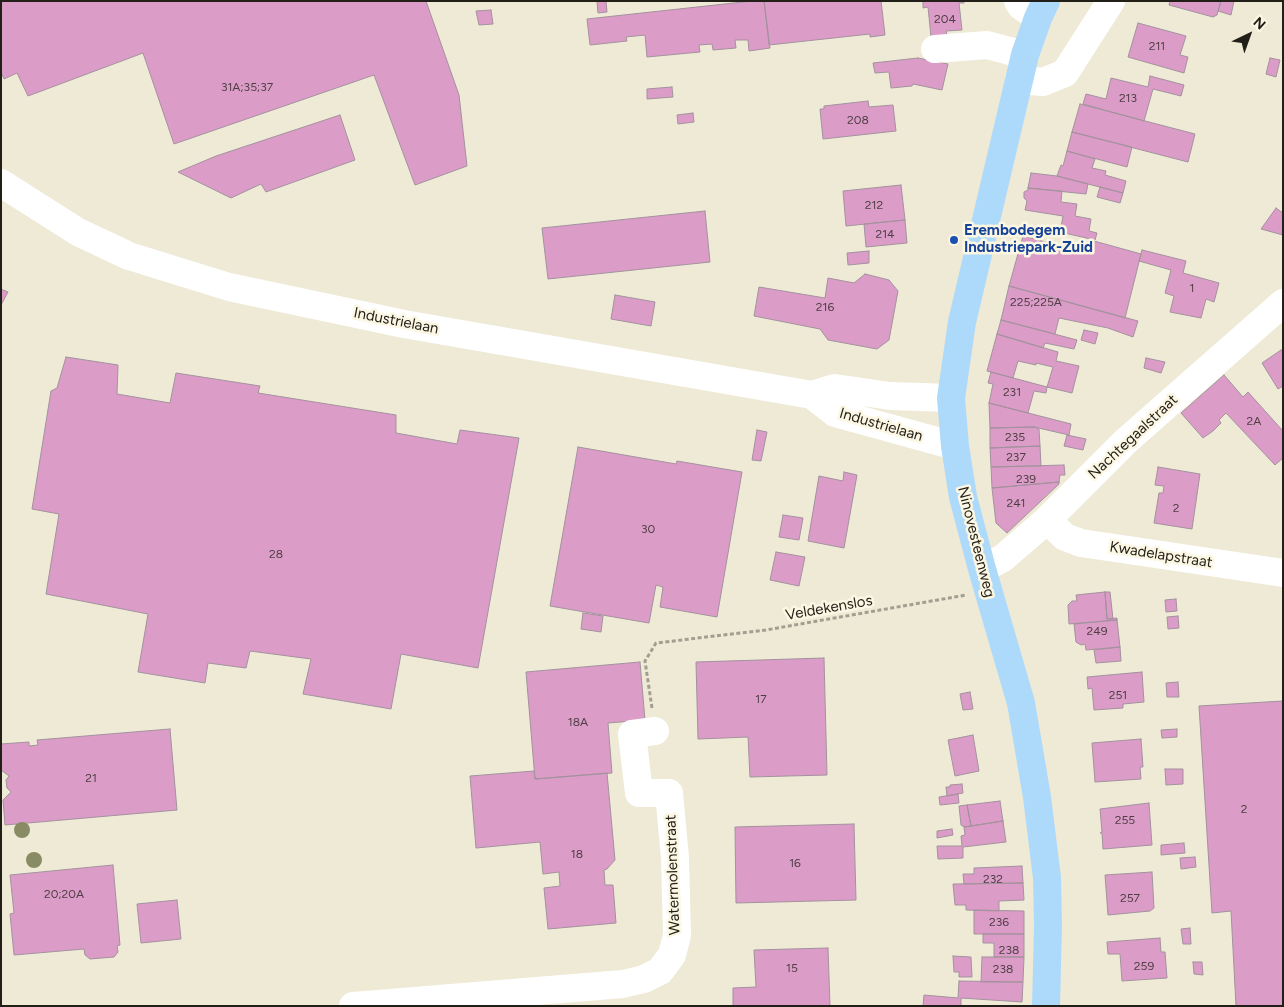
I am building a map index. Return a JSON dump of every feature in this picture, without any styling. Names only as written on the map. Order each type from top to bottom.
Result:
[{"type":"main road","name":"Ninovesteenweg","points":[[1034,7],[1022,67],[962,322],[951,398],[955,446],[963,497],[1021,704],[1042,829],[1047,878],[1046,1006]]},
{"type":"street","points":[[935,49],[987,45],[1043,82],[1065,73],[1110,1]]},
{"type":"street","name":"Industrielaan","points":[[1,183],[78,232],[129,256],[229,287],[404,324],[812,394],[835,388],[890,396],[951,398]]},
{"type":"street","name":"Nachtegaalstraat","points":[[985,580],[1003,558],[1048,520],[1126,441],[1283,302]]},
{"type":"street","name":"Industrielaan","points":[[812,394],[835,413],[955,446]]},
{"type":"street","name":"Kwadelapstraat","points":[[1048,520],[1065,537],[1081,543],[1283,573]]},
{"type":"street","name":"Watermolenstraat","points":[[353,1006],[623,984],[644,979],[660,971],[672,955],[677,936],[675,858],[669,793],[639,793],[632,734],[655,731]]},
{"type":"path","name":"Veldekenslos","points":[[655,731],[645,662],[656,643],[766,630],[985,580]]},
{"type":"building","points":[[1,1],[426,1],[459,95],[467,166],[415,185],[374,75],[174,144],[143,53],[28,96],[17,73],[4,79],[1,72]]},
{"type":"building","points":[[597,1],[606,1],[607,12],[598,13]]},
{"type":"building","points":[[764,1],[770,48],[749,51],[748,40],[735,40],[736,48],[713,50],[712,44],[699,45],[700,52],[647,57],[645,35],[626,37],[627,41],[590,45],[587,19]]},
{"type":"building","points":[[764,1],[881,1],[885,35],[870,37],[870,34],[769,45]]},
{"type":"building","points":[[923,1],[964,1],[964,3],[959,3],[962,30],[946,31],[947,35],[931,37],[928,7],[923,8]]},
{"type":"building","points":[[1170,1],[1221,1],[1217,15],[1213,17],[1169,5]]},
{"type":"building","points":[[1221,1],[1234,1],[1231,15],[1218,11]]},
{"type":"building","points":[[491,10],[493,24],[479,25],[476,11]]},
{"type":"building","points":[[1138,23],[1186,36],[1180,55],[1188,57],[1184,73],[1128,57]]},
{"type":"building","points":[[918,58],[948,64],[942,90],[913,84],[912,86],[891,88],[889,72],[875,73],[873,63]]},
{"type":"building","points":[[1270,58],[1280,60],[1276,77],[1266,74]]},
{"type":"building","points":[[1150,76],[1184,85],[1181,96],[1153,89],[1144,121],[1083,104],[1086,94],[1106,99],[1111,78],[1148,87]]},
{"type":"building","points":[[672,87],[673,97],[647,99],[647,89]]},
{"type":"building","points":[[868,101],[869,107],[893,105],[896,131],[823,139],[820,109],[824,109],[824,106]]},
{"type":"building","points":[[1080,104],[1195,134],[1188,162],[1072,132]]},
{"type":"building","points":[[693,113],[694,122],[678,124],[677,115]]},
{"type":"building","points":[[340,115],[355,160],[266,192],[261,184],[231,198],[178,172],[216,156]]},
{"type":"building","points":[[1072,132],[1132,147],[1127,167],[1067,151]]},
{"type":"building","points":[[1067,151],[1095,159],[1092,168],[1106,171],[1105,175],[1126,181],[1123,193],[1057,176],[1061,165],[1063,166]]},
{"type":"building","points":[[1031,173],[1057,176],[1088,184],[1086,194],[1028,188]]},
{"type":"building","points":[[901,185],[905,220],[846,226],[843,191]]},
{"type":"building","points":[[1100,187],[1123,193],[1120,203],[1097,197]]},
{"type":"building","points":[[1028,188],[1062,191],[1061,202],[1077,204],[1075,216],[1091,219],[1089,231],[1097,233],[1095,240],[1060,232],[1063,216],[1025,210],[1027,201],[1024,198],[1024,192]]},
{"type":"building","points":[[1276,208],[1283,213],[1283,235],[1261,229]]},
{"type":"building","points":[[705,211],[710,262],[548,279],[542,228]]},
{"type":"building","points":[[905,220],[907,243],[866,247],[864,224]]},
{"type":"building","points":[[1023,236],[1091,254],[1094,241],[1141,254],[1125,318],[1009,286]]},
{"type":"building","points":[[1142,250],[1186,261],[1183,273],[1219,283],[1214,302],[1206,299],[1201,318],[1170,312],[1174,296],[1165,293],[1171,270],[1139,261]]},
{"type":"building","points":[[869,251],[869,263],[848,265],[847,253]]},
{"type":"building","points":[[865,274],[889,280],[898,291],[889,340],[877,349],[828,340],[820,329],[754,316],[759,287],[825,298],[828,278],[854,283]]},
{"type":"building","points":[[1009,286],[1138,321],[1133,337],[1108,328],[1059,318],[1055,334],[1001,320]]},
{"type":"building","points":[[1,289],[8,292],[1,305]]},
{"type":"building","points":[[615,295],[655,302],[651,326],[611,319]]},
{"type":"building","points":[[1001,320],[1077,340],[1074,349],[1045,343],[1043,348],[997,334]]},
{"type":"building","points":[[1084,330],[1098,333],[1095,344],[1081,340]]},
{"type":"building","points":[[997,334],[1058,352],[1056,361],[1079,366],[1072,393],[1047,387],[1053,367],[1018,361],[1013,378],[987,371]]},
{"type":"building","points":[[1281,350],[1283,353],[1283,386],[1278,389],[1262,363]]},
{"type":"building","points":[[66,357],[118,365],[117,394],[170,403],[176,373],[260,386],[258,393],[396,415],[396,433],[457,444],[460,430],[519,438],[478,668],[401,654],[391,709],[303,694],[311,659],[250,651],[246,668],[208,663],[205,683],[138,672],[148,614],[46,594],[59,514],[32,509],[51,391],[57,388]]},
{"type":"building","points":[[1146,358],[1165,362],[1161,373],[1144,368]]},
{"type":"building","points":[[991,372],[1047,387],[1046,393],[1034,391],[1028,413],[989,403],[993,384],[988,383]]},
{"type":"building","points":[[1224,375],[1243,397],[1248,392],[1283,431],[1283,458],[1275,465],[1226,413],[1219,420],[1221,423],[1203,438],[1181,413]]},
{"type":"building","points":[[989,403],[1071,424],[1069,435],[1034,427],[990,428]]},
{"type":"building","points":[[1034,427],[1039,429],[1040,446],[990,448],[990,428]]},
{"type":"building","points":[[757,430],[767,432],[761,461],[752,460]]},
{"type":"building","points":[[1067,435],[1086,439],[1083,450],[1064,446]]},
{"type":"building","points":[[1040,446],[1041,466],[991,467],[990,448]]},
{"type":"building","points":[[578,447],[676,464],[677,461],[742,472],[717,617],[660,607],[663,587],[656,585],[649,623],[550,606]]},
{"type":"building","points":[[1064,465],[1065,475],[1060,475],[1059,482],[992,488],[991,467]]},
{"type":"building","points":[[1158,467],[1200,474],[1192,529],[1154,523],[1159,493],[1163,493],[1164,486],[1155,485]]},
{"type":"building","points":[[844,472],[857,475],[844,548],[808,541],[819,476],[843,481]]},
{"type":"building","points":[[1059,482],[1007,533],[996,523],[992,488]]},
{"type":"building","points":[[783,515],[803,518],[799,540],[779,537]]},
{"type":"building","points":[[776,552],[805,557],[799,586],[770,580]]},
{"type":"building","points":[[1105,592],[1107,619],[1117,618],[1117,620],[1069,624],[1068,605],[1072,601],[1077,601],[1076,595]]},
{"type":"building","points":[[1105,592],[1110,592],[1113,619],[1107,619]]},
{"type":"building","points":[[1176,599],[1177,611],[1166,612],[1165,600]]},
{"type":"building","points":[[583,613],[603,616],[601,632],[581,629]]},
{"type":"building","points":[[1178,616],[1179,628],[1168,629],[1167,617]]},
{"type":"building","points":[[1117,620],[1120,647],[1086,650],[1085,644],[1081,645],[1076,642],[1074,624]]},
{"type":"building","points":[[1120,647],[1121,661],[1096,663],[1094,650]]},
{"type":"building","points":[[824,658],[827,775],[750,777],[748,737],[698,739],[696,662]]},
{"type":"building","points":[[640,662],[645,720],[608,723],[612,773],[535,779],[526,672]]},
{"type":"building","points":[[1142,672],[1144,702],[1123,704],[1123,708],[1094,710],[1092,688],[1088,689],[1087,677]]},
{"type":"building","points":[[1178,682],[1179,697],[1167,697],[1166,683]]},
{"type":"building","points":[[970,692],[973,709],[963,710],[960,694]]},
{"type":"building","points":[[1283,701],[1283,1006],[1236,1006],[1231,911],[1212,913],[1199,706]]},
{"type":"building","points":[[170,729],[177,810],[5,825],[3,800],[11,792],[7,788],[6,780],[9,776],[1,770],[1,744],[29,742],[29,746],[38,745],[37,740]]},
{"type":"building","points":[[1177,729],[1177,737],[1162,738],[1161,730]]},
{"type":"building","points":[[973,735],[979,771],[955,776],[948,740]]},
{"type":"building","points":[[1141,739],[1143,767],[1140,767],[1141,779],[1095,782],[1092,743]]},
{"type":"building","points":[[1165,769],[1183,769],[1183,784],[1166,785]]},
{"type":"building","points":[[534,771],[535,779],[607,773],[615,860],[604,870],[605,885],[613,885],[616,923],[548,929],[544,888],[560,886],[559,872],[543,874],[540,842],[476,848],[470,776]]},
{"type":"building","points":[[962,784],[963,793],[947,796],[946,787]]},
{"type":"building","points":[[958,794],[959,803],[940,805],[939,797]]},
{"type":"building","points":[[1000,801],[1003,821],[971,826],[967,805]]},
{"type":"building","points":[[1149,803],[1152,845],[1103,849],[1102,833],[1100,833],[1102,832],[1100,809]]},
{"type":"building","points":[[967,805],[971,826],[964,827],[961,825],[959,806]]},
{"type":"building","points":[[1003,821],[1006,842],[963,847],[963,858],[938,859],[937,846],[962,846],[961,836],[965,835],[964,827]]},
{"type":"building","points":[[854,824],[856,900],[736,903],[735,827]]},
{"type":"building","points":[[952,829],[953,835],[937,838],[937,831]]},
{"type":"building","points":[[1184,843],[1185,853],[1161,855],[1161,845]]},
{"type":"building","points":[[1195,857],[1196,867],[1181,869],[1180,858]]},
{"type":"building","points":[[113,865],[120,945],[117,946],[118,952],[114,957],[90,959],[85,955],[84,949],[14,955],[10,914],[14,913],[10,875]]},
{"type":"building","points":[[1022,866],[1023,883],[964,884],[963,874],[974,874],[974,868]]},
{"type":"building","points":[[1152,872],[1154,908],[1150,911],[1108,915],[1105,875]]},
{"type":"building","points":[[1023,883],[1024,900],[999,901],[999,911],[966,910],[966,905],[955,905],[953,884]]},
{"type":"building","points":[[177,900],[181,939],[141,943],[137,904]]},
{"type":"building","points":[[974,910],[1024,911],[1024,934],[974,934]]},
{"type":"building","points":[[1190,928],[1191,944],[1183,944],[1181,929]]},
{"type":"building","points":[[983,934],[1024,934],[1024,957],[994,957],[994,943],[983,943]]},
{"type":"building","points":[[1160,938],[1161,952],[1165,952],[1167,978],[1122,981],[1120,954],[1108,954],[1107,942]]},
{"type":"building","points":[[828,948],[830,1006],[733,1006],[733,988],[756,987],[754,950]]},
{"type":"building","points":[[953,956],[971,957],[972,977],[959,977],[959,972],[954,972]]},
{"type":"building","points":[[982,957],[1024,957],[1023,982],[981,982]]},
{"type":"building","points":[[1193,962],[1202,962],[1203,975],[1194,974]]},
{"type":"building","points":[[959,981],[1023,982],[1022,1002],[961,998],[961,1006],[923,1006],[924,995],[958,998]]},
{"type":"place","name":"Erembodegem Industriepark-Zuid","points":[[954,240]]}]
